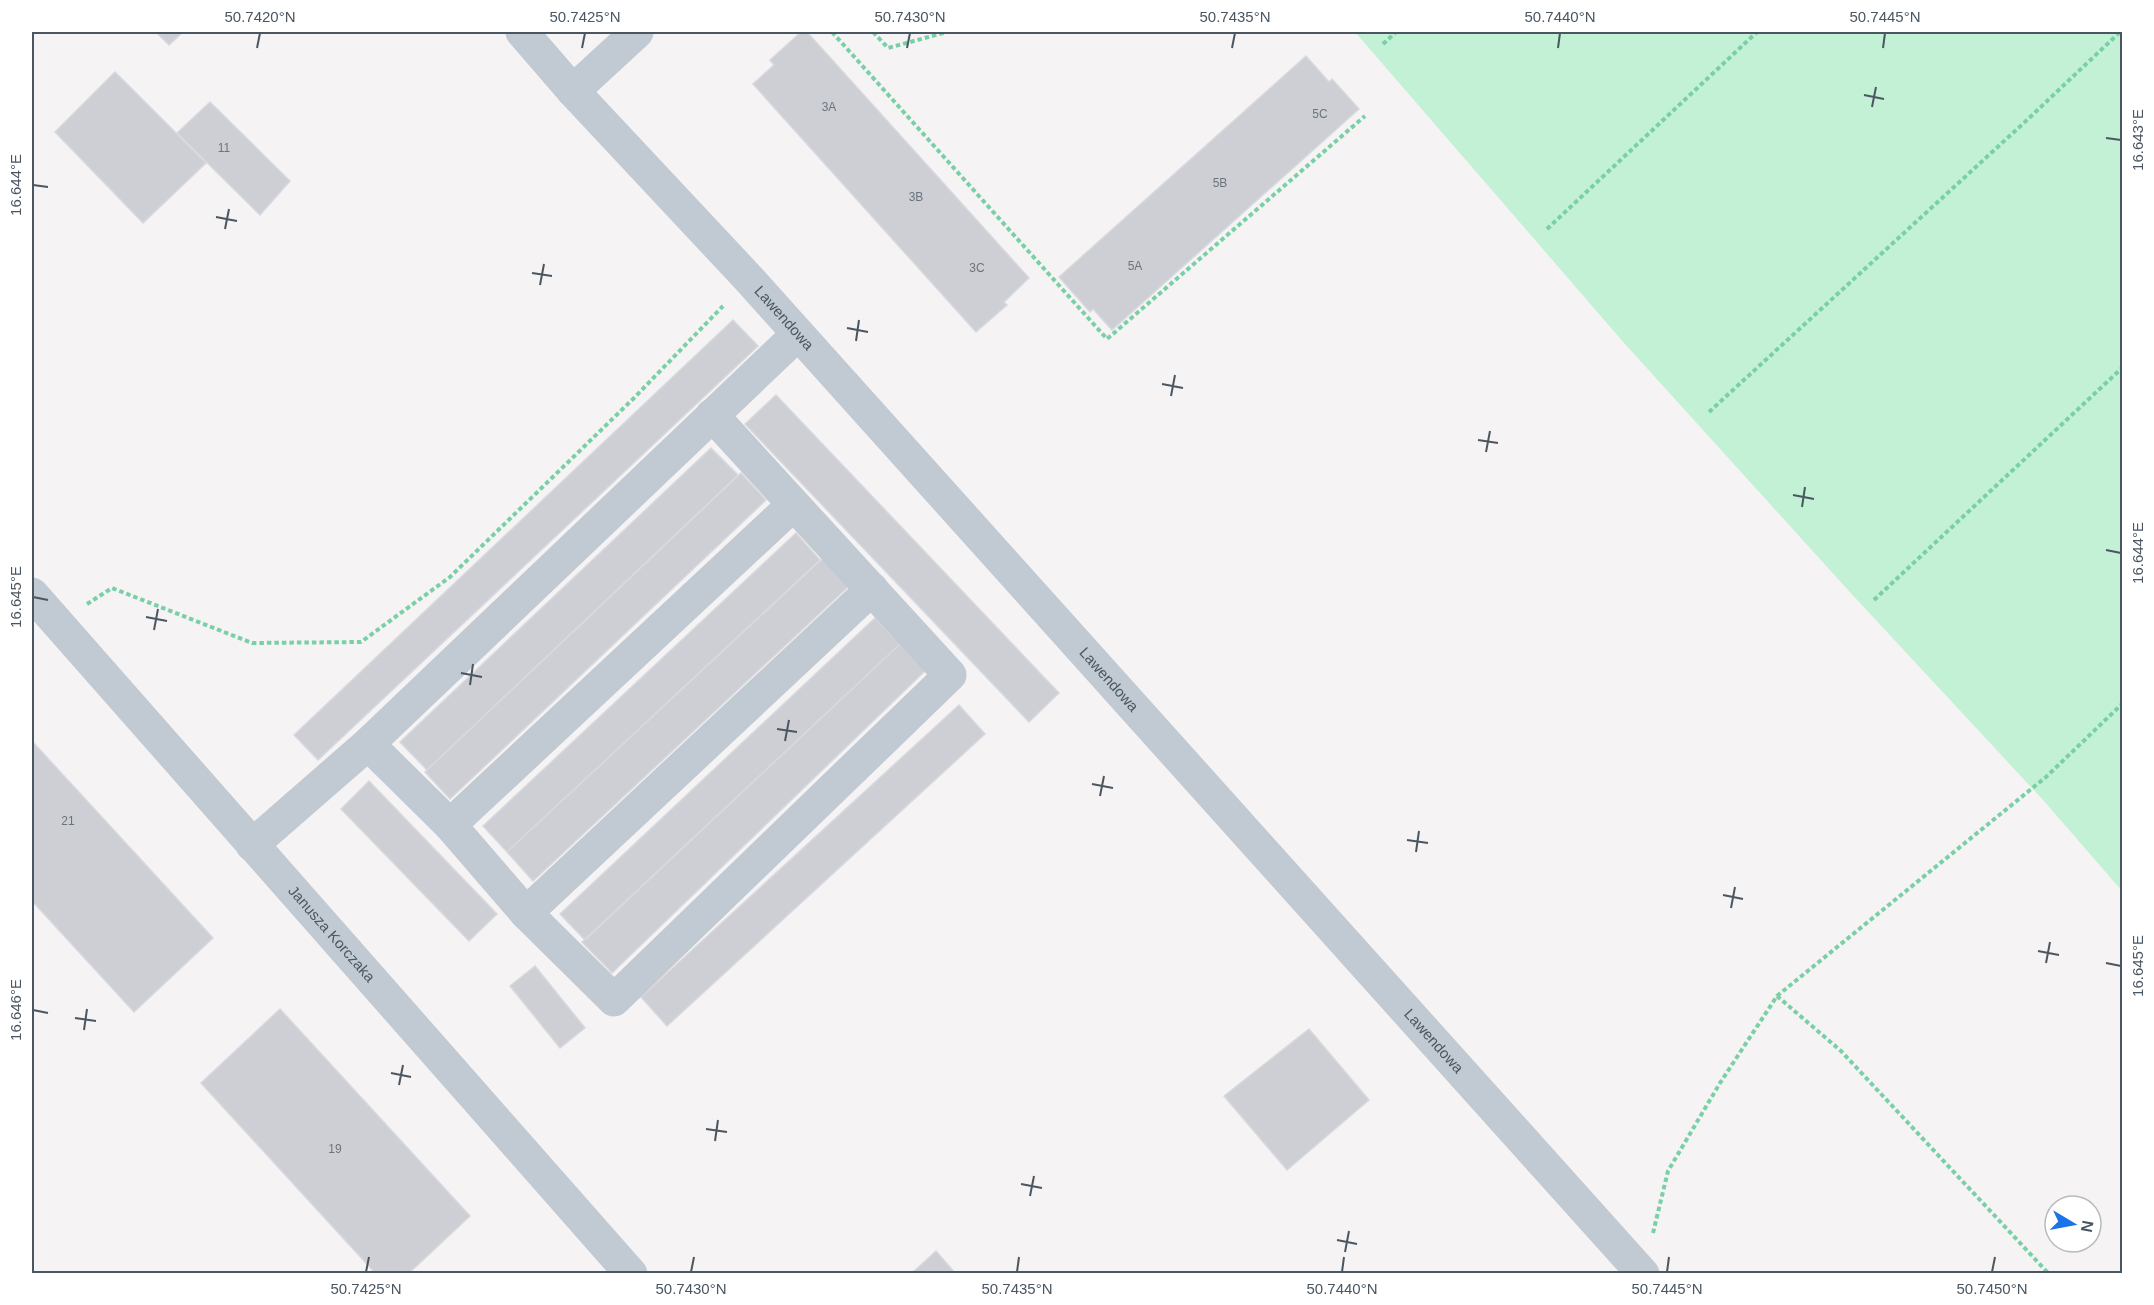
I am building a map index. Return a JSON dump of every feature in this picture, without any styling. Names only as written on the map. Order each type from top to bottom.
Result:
[{"type":"street","name":"Lawendowa","points":[[522,32],[573,91],[749,279],[1643,1273]]},
{"type":"street","points":[[573,91],[637,32]]},
{"type":"street","points":[[252,845],[368,744],[798,334]]},
{"type":"street","points":[[368,744],[450,825],[526,914],[614,1000],[950,675],[712,415]]},
{"type":"street","points":[[450,825],[793,505]]},
{"type":"street","points":[[526,914],[872,590]]},
{"type":"street","name":"Janusza Korczaka","points":[[32,594],[631,1274]]},
{"type":"path","points":[[832,32],[1107,339],[1365,116]]},
{"type":"path","points":[[873,32],[888,48],[947,32]]},
{"type":"path","points":[[1383,44],[1396,32]]},
{"type":"path","points":[[1547,229],[1757,32]]},
{"type":"path","points":[[1709,412],[2120,32]]},
{"type":"path","points":[[59,623],[112,588],[252,643],[361,642],[450,577],[625,406],[749,279]]},
{"type":"path","points":[[1874,600],[2122,368]]},
{"type":"path","points":[[1643,1273],[1668,1171],[1720,1083],[1777,996],[2046,777],[2122,704]]},
{"type":"path","points":[[1777,996],[1841,1051],[2049,1274]]},
{"type":"green space","points":[[1355,32],[2122,32],[2122,891],[2044,801],[1848,590],[1625,344]]},
{"type":"building","points":[[156,32],[183,32],[169,45]]},
{"type":"building","points":[[801,32],[807,32],[1029,278],[1004,302],[1007,305],[976,332],[753,84],[774,65],[770,60]]},
{"type":"building","points":[[1306,56],[1329,82],[1332,79],[1359,109],[1112,330],[1093,309],[1090,312],[1059,277]]},
{"type":"building","points":[[115,72],[206,163],[143,223],[55,132]]},
{"type":"building","points":[[210,102],[290,181],[260,215],[177,133]]},
{"type":"building","points":[[733,320],[758,346],[318,760],[294,735]]},
{"type":"building","points":[[776,395],[1059,693],[1029,722],[745,424]]},
{"type":"building","points":[[711,448],[738,475],[427,770],[400,742]]},
{"type":"building","points":[[741,473],[766,500],[450,799],[425,772]]},
{"type":"building","points":[[796,533],[820,560],[507,852],[483,826]]},
{"type":"building","points":[[824,557],[850,585],[533,881],[507,852]]},
{"type":"building","points":[[875,618],[900,644],[585,940],[560,914]]},
{"type":"building","points":[[900,644],[925,671],[612,973],[582,942]]},
{"type":"building","points":[[959,705],[985,734],[667,1026],[641,997]]},
{"type":"building","points":[[32,741],[213,938],[134,1012],[32,901]]},
{"type":"building","points":[[369,781],[497,914],[469,941],[341,809]]},
{"type":"building","points":[[535,966],[585,1028],[560,1048],[510,986]]},
{"type":"building","points":[[280,1009],[470,1216],[408,1274],[376,1274],[201,1083]]},
{"type":"building","points":[[1309,1029],[1369,1100],[1287,1170],[1224,1096]]},
{"type":"building","points":[[936,1251],[956,1274],[911,1274]]}]
